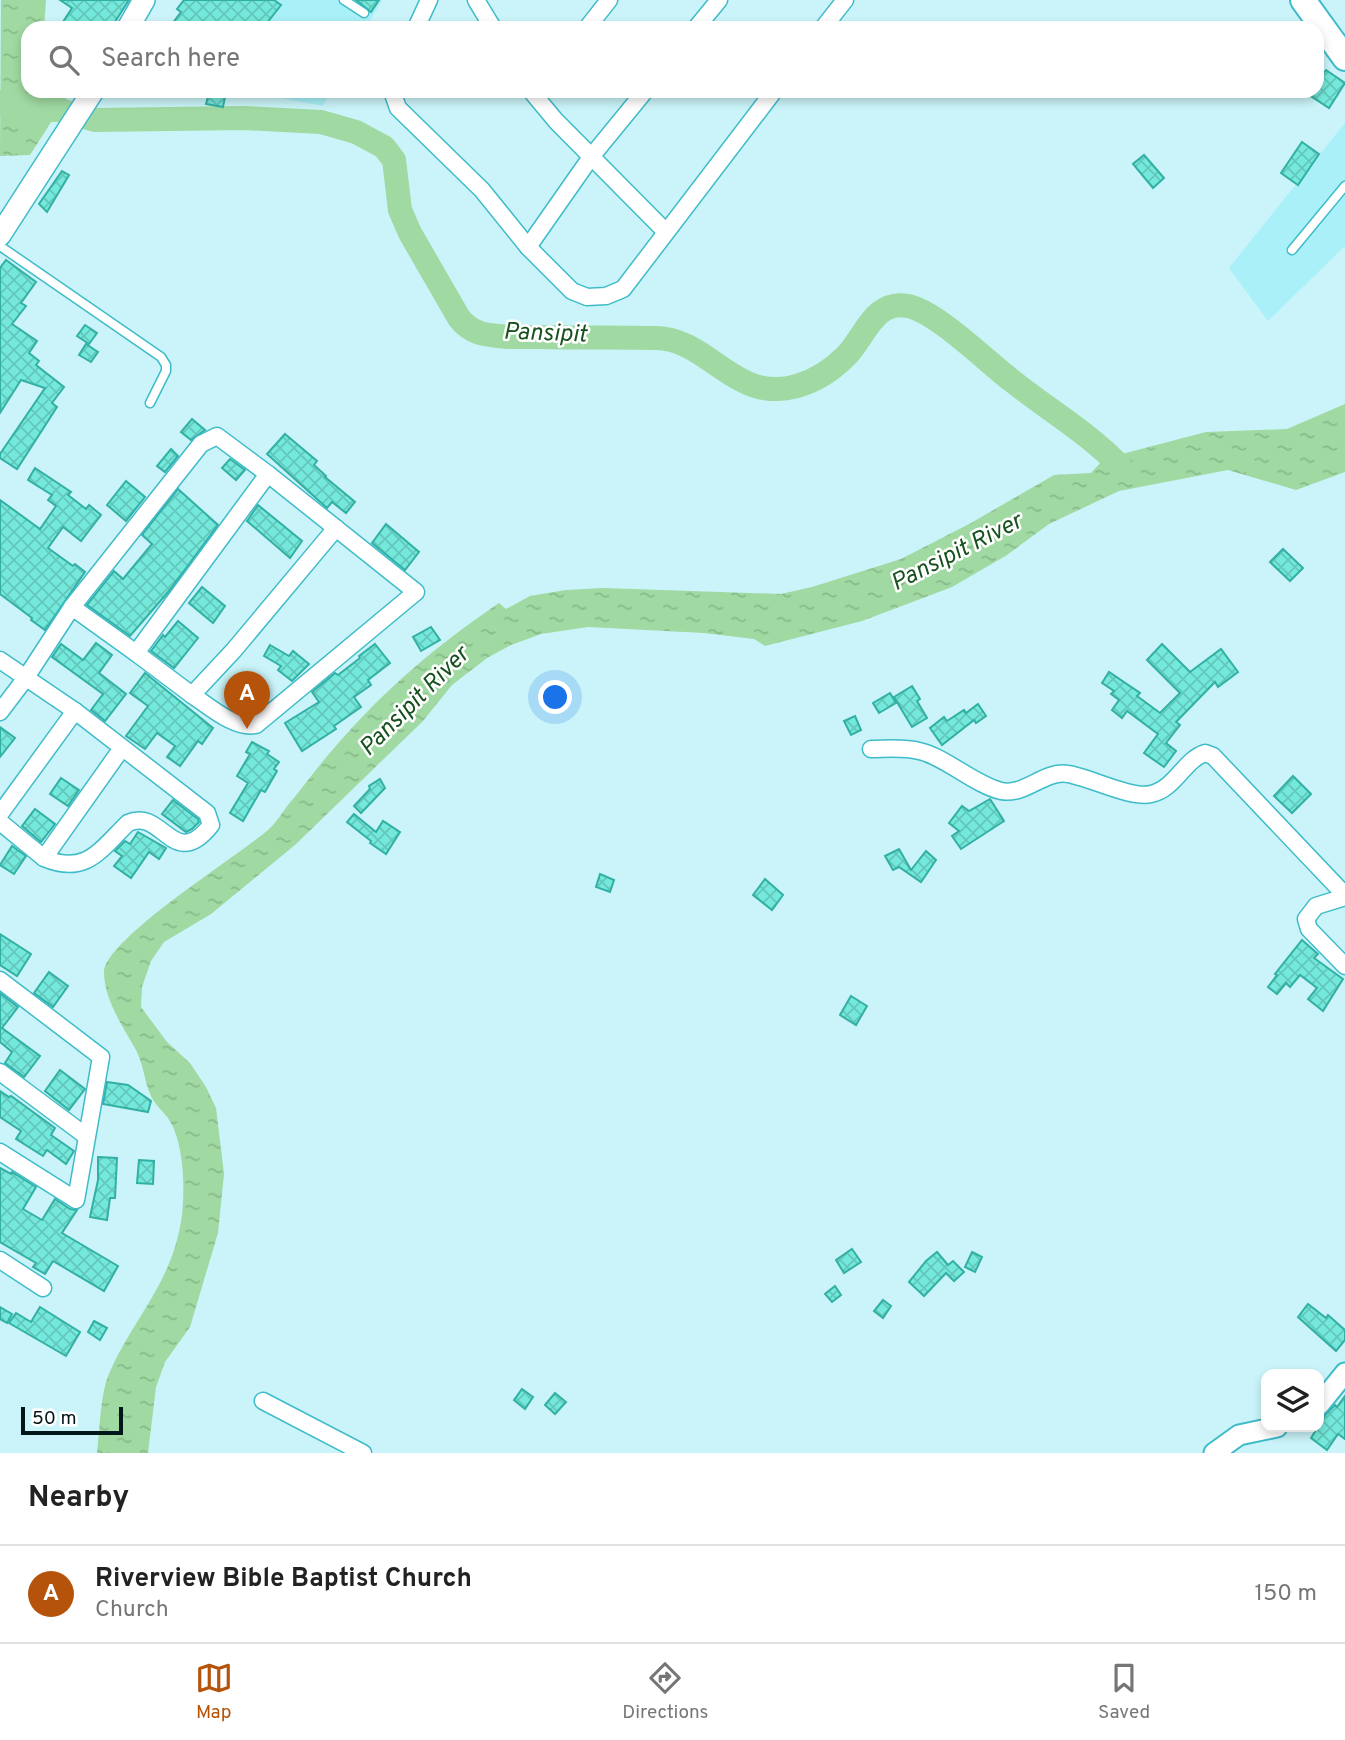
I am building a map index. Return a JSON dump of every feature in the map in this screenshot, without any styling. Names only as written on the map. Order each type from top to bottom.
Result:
[{"type":"main road","points":[[132,21],[144,0]]},
{"type":"main road","points":[[1303,0],[1318,21]]},
{"type":"main road","points":[[1324,29],[1345,58]]},
{"type":"main road","points":[[0,235],[89,98]]},
{"type":"street","points":[[419,21],[429,0]]},
{"type":"street","points":[[476,0],[489,21]]},
{"type":"street","points":[[592,21],[609,0]]},
{"type":"street","points":[[702,21],[719,0]]},
{"type":"street","points":[[828,21],[845,0]]},
{"type":"street","points":[[395,98],[398,107],[482,190],[527,247],[572,291],[587,297],[606,296],[623,289],[770,98]]},
{"type":"street","points":[[539,98],[591,157],[666,232]]},
{"type":"street","points":[[527,247],[591,157],[639,98]]},
{"type":"street","points":[[0,712],[72,607],[201,443],[217,436],[416,592],[256,725],[249,726],[228,719],[192,695],[72,607]]},
{"type":"street","points":[[136,653],[268,474]]},
{"type":"street","points":[[192,695],[243,640],[336,528]]},
{"type":"street","points":[[0,660],[75,711],[208,813],[211,825],[200,838],[191,843],[180,843],[143,820],[136,820],[128,823],[90,859],[74,866],[58,864],[44,858],[0,822]]},
{"type":"street","points":[[0,814],[75,711]]},
{"type":"street","points":[[44,858],[122,748]]},
{"type":"street","points":[[871,749],[921,751],[1003,791],[1018,790],[1054,773],[1150,794],[1170,785],[1196,756],[1205,753],[1213,756],[1345,896],[1316,906],[1306,919],[1309,929],[1345,966]]},
{"type":"street","points":[[0,980],[101,1057],[76,1200],[0,1152]]},
{"type":"street","points":[[0,1072],[86,1136]]},
{"type":"street","points":[[0,1260],[43,1287]]},
{"type":"street","points":[[1324,1399],[1345,1373]]},
{"type":"street","points":[[263,1401],[363,1453]]},
{"type":"street","points":[[1214,1453],[1239,1435],[1261,1430]]},
{"type":"lane","points":[[344,0],[364,13]]},
{"type":"lane","points":[[1292,250],[1345,186]]},
{"type":"lane","points":[[0,246],[161,357],[166,370],[150,403]]},
{"type":"shaded area","points":[[245,0],[382,0],[370,21],[230,21]]},
{"type":"shaded area","points":[[281,98],[327,98],[323,106]]},
{"type":"shaded area","points":[[1345,123],[1345,246],[1268,321],[1229,268]]},
{"type":"water","points":[[1,0],[46,0],[44,21],[21,21],[21,98],[67,98],[30,155],[0,156]]},
{"type":"water","name":"Pansipit River","points":[[1345,404],[1345,472],[1296,490],[1228,470],[1119,491],[1049,524],[1007,555],[952,587],[862,621],[765,646],[754,639],[704,633],[588,627],[541,634],[511,645],[487,658],[452,685],[423,721],[295,845],[211,914],[164,942],[151,961],[142,987],[141,1007],[167,1042],[190,1063],[216,1108],[224,1174],[218,1233],[190,1327],[165,1362],[156,1387],[148,1453],[97,1453],[106,1382],[119,1353],[162,1280],[177,1239],[183,1192],[181,1154],[175,1131],[151,1096],[139,1056],[107,992],[104,972],[110,957],[149,919],[271,827],[354,726],[392,687],[433,652],[499,603],[506,609],[530,596],[603,588],[781,594],[812,587],[901,559],[971,523],[1054,475],[1091,473],[1102,461],[1110,443],[1122,454],[1206,432],[1287,429]]},
{"type":"building","points":[[60,0],[129,0],[116,21],[64,21],[72,8]]},
{"type":"building","points":[[184,0],[274,0],[281,5],[268,21],[174,21],[181,12],[177,9]]},
{"type":"building","points":[[356,0],[379,0],[371,12]]},
{"type":"building","points":[[1326,70],[1345,83],[1329,108],[1314,98],[1324,98]]},
{"type":"building","points":[[208,98],[225,98],[223,107],[206,104]]},
{"type":"building","points":[[1302,142],[1319,154],[1298,185],[1281,173]]},
{"type":"building","points":[[1144,155],[1164,178],[1153,188],[1133,164]]},
{"type":"building","points":[[62,171],[69,175],[47,212],[39,204]]},
{"type":"building","points":[[6,260],[36,282],[21,303],[26,306],[12,324],[37,341],[29,353],[39,361],[36,365],[64,387],[52,403],[57,407],[17,469],[0,458],[0,454],[45,388],[21,380],[0,413],[0,268]]},
{"type":"building","points":[[85,325],[97,333],[89,344],[77,336]]},
{"type":"building","points":[[86,344],[98,352],[91,362],[79,355]]},
{"type":"building","points":[[192,419],[205,430],[191,440],[181,432]]},
{"type":"building","points":[[285,434],[317,461],[314,465],[325,477],[355,502],[346,513],[332,502],[327,508],[267,454]]},
{"type":"building","points":[[171,449],[178,456],[165,472],[157,466]]},
{"type":"building","points":[[230,459],[245,470],[236,480],[222,468]]},
{"type":"building","points":[[35,468],[71,492],[68,495],[86,509],[89,505],[101,515],[81,541],[63,527],[48,548],[85,572],[45,630],[0,594],[0,500],[40,529],[56,506],[48,500],[52,495],[28,480]]},
{"type":"building","points":[[126,481],[145,497],[126,521],[107,505]]},
{"type":"building","points":[[178,489],[218,525],[169,591],[130,636],[87,605],[114,571],[123,579],[152,544],[142,535]]},
{"type":"building","points":[[258,505],[302,541],[290,558],[247,521]]},
{"type":"building","points":[[386,524],[419,552],[405,570],[372,543]]},
{"type":"building","points":[[1283,549],[1303,568],[1290,581],[1270,562]]},
{"type":"building","points":[[202,587],[225,606],[213,623],[189,603]]},
{"type":"building","points":[[178,621],[198,638],[174,668],[151,651]]},
{"type":"building","points":[[431,627],[440,640],[421,651],[413,637]]},
{"type":"building","points":[[96,643],[112,655],[99,673],[126,694],[105,721],[91,710],[103,694],[52,657],[61,644],[83,660]]},
{"type":"building","points":[[375,644],[390,663],[368,680],[371,685],[354,697],[361,707],[334,726],[336,729],[302,751],[285,723],[319,702],[312,692],[335,673],[338,675]]},
{"type":"building","points":[[1162,644],[1190,672],[1221,649],[1238,672],[1218,687],[1215,682],[1176,722],[1180,725],[1166,743],[1176,751],[1164,767],[1144,753],[1158,734],[1127,711],[1122,718],[1112,710],[1119,700],[1111,694],[1114,691],[1102,683],[1109,672],[1140,693],[1137,696],[1160,713],[1180,693],[1147,660]]},
{"type":"building","points":[[270,645],[289,656],[293,651],[309,664],[292,681],[278,670],[281,666],[264,656]]},
{"type":"building","points":[[145,673],[213,728],[202,744],[198,741],[180,766],[167,757],[175,746],[157,733],[145,749],[126,736],[148,706],[130,693]]},
{"type":"building","points":[[249,685],[261,692],[251,709],[240,702]]},
{"type":"building","points":[[912,686],[927,718],[912,727],[894,697]]},
{"type":"building","points":[[890,693],[896,703],[879,713],[873,703]]},
{"type":"building","points":[[978,704],[986,716],[976,723],[974,720],[942,745],[930,728],[944,717],[947,721],[964,710],[966,713]]},
{"type":"building","points":[[855,716],[861,730],[851,735],[844,721]]},
{"type":"building","points":[[0,727],[15,738],[0,757]]},
{"type":"building","points":[[252,742],[269,751],[267,754],[279,762],[265,792],[261,790],[243,821],[230,813],[248,783],[237,776],[250,754],[246,752]]},
{"type":"building","points":[[1293,776],[1311,794],[1292,813],[1274,796]]},
{"type":"building","points":[[61,778],[79,790],[68,806],[50,794]]},
{"type":"building","points":[[380,779],[385,788],[361,813],[354,806],[370,789],[369,786]]},
{"type":"building","points":[[990,799],[1004,821],[961,849],[952,836],[959,831],[949,823],[962,806],[969,811]]},
{"type":"building","points":[[173,800],[198,819],[199,822],[192,829],[186,832],[162,814]]},
{"type":"building","points":[[35,809],[55,824],[41,842],[22,826]]},
{"type":"building","points":[[354,814],[376,832],[383,821],[400,832],[386,854],[347,822]]},
{"type":"building","points":[[138,832],[166,848],[159,859],[149,852],[131,878],[114,866],[122,856],[115,851],[125,841],[130,844]]},
{"type":"building","points":[[12,846],[26,856],[14,874],[0,865]]},
{"type":"building","points":[[899,849],[911,870],[926,851],[936,860],[921,882],[899,867],[893,870],[885,856]]},
{"type":"building","points":[[600,874],[614,880],[610,892],[596,887]]},
{"type":"building","points":[[765,879],[783,895],[772,910],[753,895]]},
{"type":"building","points":[[0,934],[31,954],[17,976],[0,965]]},
{"type":"building","points":[[1302,940],[1318,954],[1314,958],[1343,979],[1323,1011],[1308,999],[1317,988],[1300,975],[1290,987],[1286,983],[1277,994],[1268,987]]},
{"type":"building","points":[[49,972],[68,986],[53,1007],[34,993]]},
{"type":"building","points":[[0,993],[18,1007],[2,1028],[40,1056],[24,1077],[5,1063],[12,1052],[0,1042]]},
{"type":"building","points":[[851,996],[867,1006],[856,1025],[840,1015]]},
{"type":"building","points":[[60,1070],[85,1089],[69,1110],[45,1091]]},
{"type":"building","points":[[107,1082],[128,1085],[151,1101],[148,1112],[103,1104]]},
{"type":"building","points":[[0,1091],[55,1128],[51,1135],[74,1151],[66,1164],[47,1150],[43,1156],[16,1139],[21,1131],[0,1117]]},
{"type":"building","points":[[98,1157],[117,1158],[115,1198],[110,1198],[107,1220],[90,1217],[98,1180]]},
{"type":"building","points":[[139,1160],[154,1161],[153,1184],[137,1183]]},
{"type":"building","points":[[0,1168],[36,1187],[23,1209],[42,1220],[55,1199],[70,1209],[77,1210],[62,1233],[118,1266],[104,1291],[53,1261],[45,1274],[33,1267],[36,1263],[0,1242]]},
{"type":"building","points":[[852,1249],[861,1262],[844,1273],[836,1260]]},
{"type":"building","points":[[937,1252],[948,1265],[953,1261],[964,1272],[954,1281],[946,1273],[924,1296],[909,1282]]},
{"type":"building","points":[[972,1252],[982,1257],[975,1272],[965,1267]]},
{"type":"building","points":[[835,1286],[841,1295],[832,1302],[825,1294]]},
{"type":"building","points":[[883,1300],[891,1306],[883,1318],[874,1311]]},
{"type":"building","points":[[1308,1304],[1326,1318],[1328,1315],[1345,1330],[1345,1340],[1336,1351],[1298,1317]]},
{"type":"building","points":[[0,1307],[12,1314],[7,1323],[0,1319]]},
{"type":"building","points":[[40,1307],[80,1332],[66,1356],[9,1323],[16,1313],[31,1322]]},
{"type":"building","points":[[94,1321],[107,1328],[100,1340],[88,1332]]},
{"type":"building","points":[[522,1389],[533,1397],[525,1409],[514,1400]]},
{"type":"building","points":[[555,1393],[566,1402],[555,1414],[545,1405]]},
{"type":"building","points":[[1345,1396],[1345,1439],[1338,1434],[1327,1450],[1311,1438],[1315,1432],[1324,1432],[1324,1417],[1335,1405],[1337,1407]]},
{"type":"waterway","name":"Pansipit","points":[[0,102],[22,110],[60,110],[95,120],[244,118],[321,122],[356,132],[384,147],[394,160],[400,210],[410,233],[459,318],[480,333],[510,337],[656,338],[675,341],[692,348],[739,379],[756,386],[775,389],[797,386],[823,374],[846,356],[878,314],[896,305],[908,306],[920,310],[947,327],[1011,380],[1094,442],[1119,465]]},
{"type":"place","name":"Riverview Bible Baptist Church","points":[[247,729]]}]
